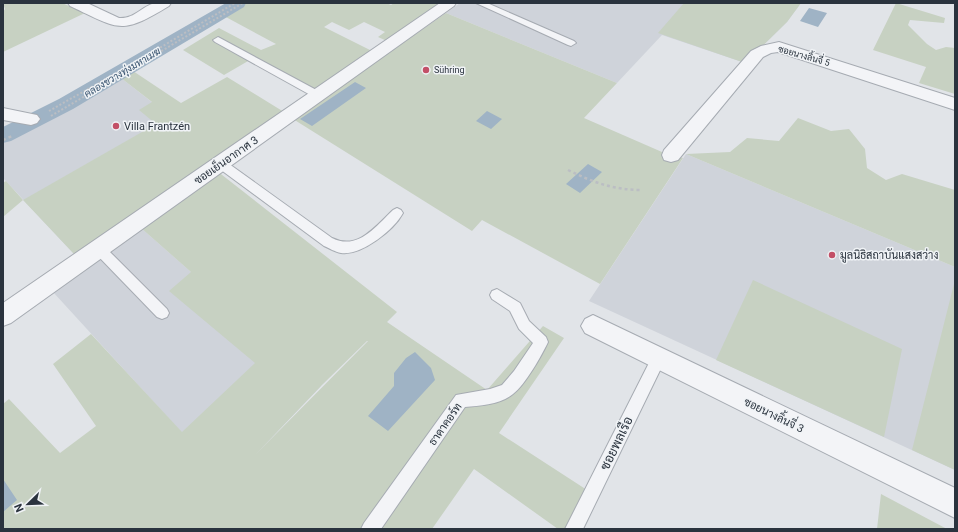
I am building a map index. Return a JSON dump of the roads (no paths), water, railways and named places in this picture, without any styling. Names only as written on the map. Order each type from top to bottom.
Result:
[{"type":"street","points":[[75,3],[116,22],[123,23],[136,19],[164,3]]},
{"type":"street","name":"ซอยเย็นอากาศ 3","points":[[3,316],[449,3]]},
{"type":"street","name":"ซอยนางลิ้นจี่ 5","points":[[671,155],[757,54],[767,49],[779,47],[955,104]]},
{"type":"street","points":[[3,114],[30,119]]},
{"type":"street","name":"ซอยนางลิ้นจี่ 3","points":[[593,326],[955,504]]},
{"type":"lane","points":[[480,3],[571,42]]},
{"type":"lane","points":[[218,40],[318,95]]},
{"type":"lane","points":[[221,164],[328,242],[341,248],[353,248],[370,239],[397,213]]},
{"type":"lane","points":[[99,249],[162,313]]},
{"type":"lane","name":"ธาดาคอร์ท","points":[[370,529],[449,420],[461,400],[475,400],[508,390],[536,352],[541,342],[524,325],[515,307],[497,295]]},
{"type":"lane","name":"ซอยพลเรือ","points":[[574,529],[659,358]]},
{"type":"water","points":[[809,8],[827,13],[818,27],[800,21]]},
{"type":"water","points":[[355,82],[366,88],[312,126],[300,119]]},
{"type":"water","points":[[487,111],[502,119],[491,129],[476,121]]},
{"type":"water","points":[[588,164],[602,172],[580,193],[566,184]]},
{"type":"water","points":[[415,352],[431,368],[435,380],[388,431],[368,416],[394,386],[394,373],[406,358]]},
{"type":"water","points":[[3,479],[17,500],[3,512]]},
{"type":"waterway","name":"คลองขวางทุ่งมหาเมฆ","points":[[3,136],[66,104],[238,3]]},
{"type":"place","name":"Sühring","points":[[426,70]]},
{"type":"place","name":"Villa Frantzén","points":[[116,126]]},
{"type":"place","name":"มูลนิธิสถาบันแสงสว่าง","points":[[832,255]]}]
